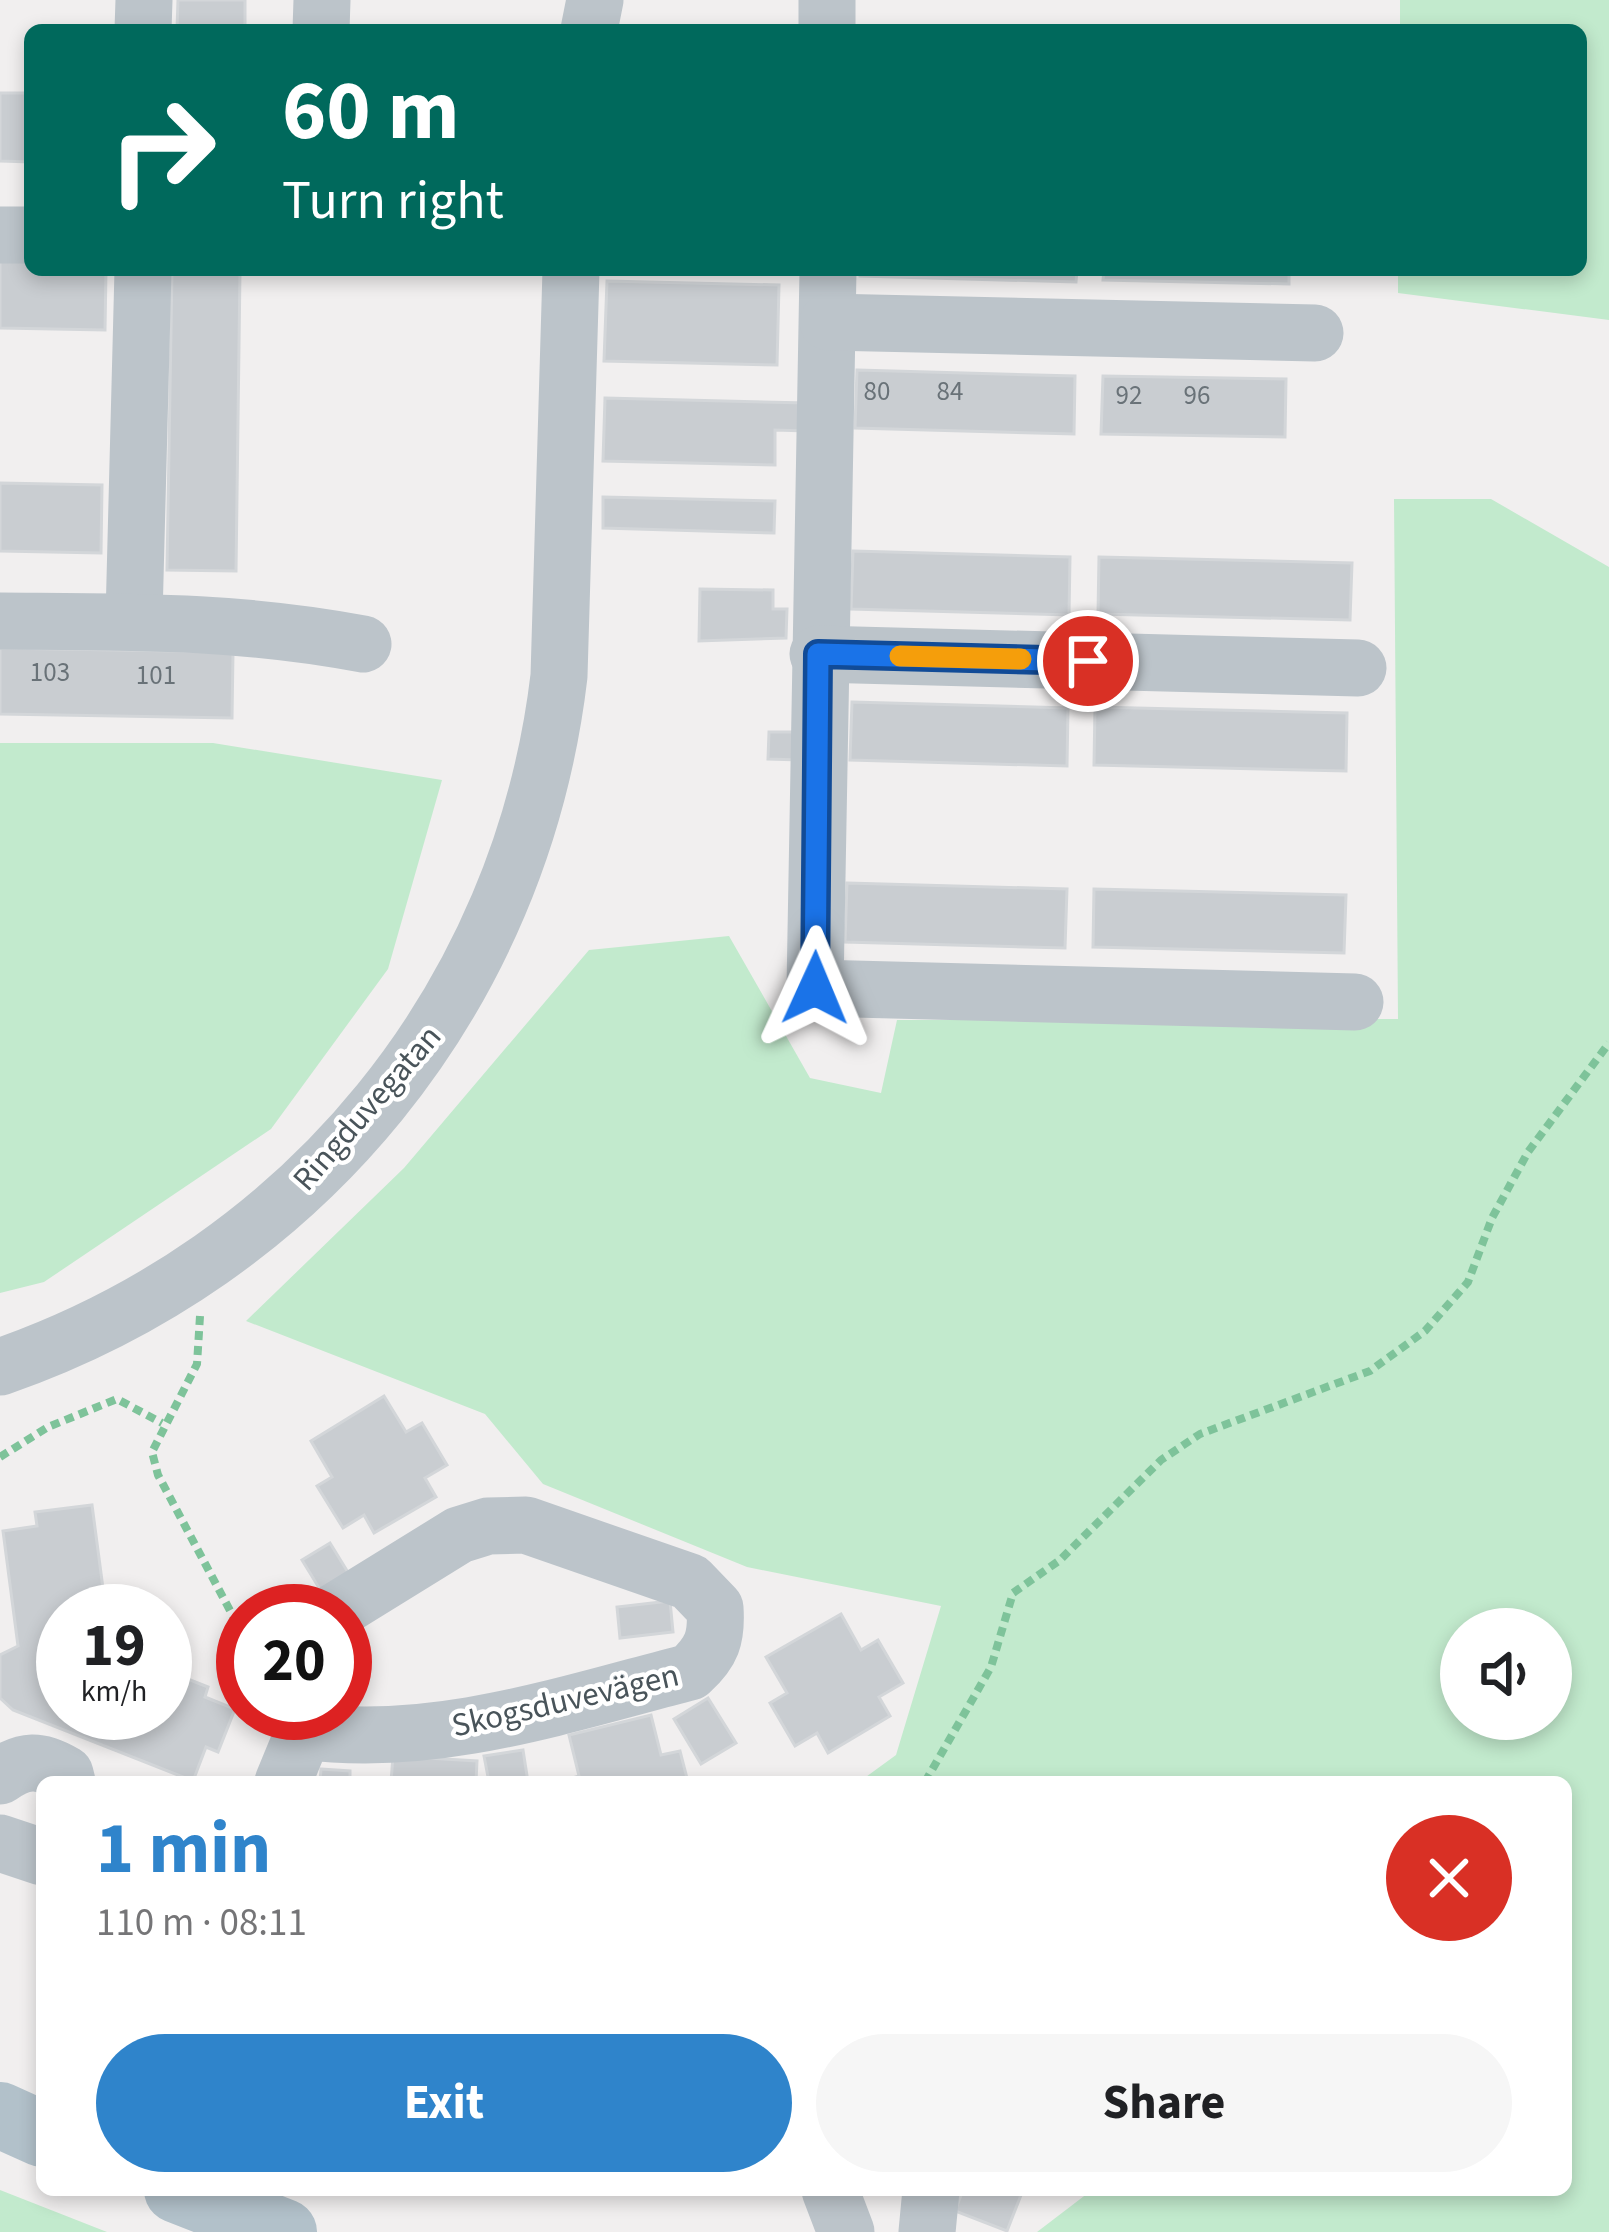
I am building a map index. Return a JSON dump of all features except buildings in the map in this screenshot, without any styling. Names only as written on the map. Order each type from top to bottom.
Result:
[{"type":"main road","points":[[0,2115],[36,2131]]},
{"type":"main road","points":[[192,2196],[284,2232]]},
{"type":"street","points":[[134,618],[143,276]]},
{"type":"street","name":"Ringduvegatan","points":[[0,1366],[72,1342],[190,1276],[252,1230],[328,1159],[392,1087],[447,1013],[518,867],[547,764],[559,676],[571,276]]},
{"type":"street","points":[[1315,333],[828,296],[815,988],[1355,1002]]},
{"type":"street","points":[[0,621],[134,618],[281,628],[363,644]]},
{"type":"street","points":[[818,654],[1358,668]]},
{"type":"street","name":"Skogsduvevägen","points":[[372,1589],[459,1535],[488,1526],[526,1525],[690,1582],[716,1608],[717,1632],[711,1653],[690,1672],[515,1717],[372,1738]]},
{"type":"street","name":"Skogsduvevägen","points":[[293,1742],[339,1740]]},
{"type":"street","points":[[0,1776],[19,1763],[44,1762],[66,1776]]},
{"type":"street","points":[[0,1843],[36,1855]]},
{"type":"street","points":[[832,2196],[845,2232]]},
{"type":"street","points":[[927,2232],[931,2196]]},
{"type":"path","points":[[928,1776],[991,1667],[1013,1593],[1060,1560],[1161,1460],[1200,1434],[1370,1371],[1426,1331],[1468,1282],[1492,1218],[1528,1152],[1609,1043]]},
{"type":"path","points":[[190,1276],[202,1296],[197,1364],[162,1423],[152,1452],[158,1475],[216,1584]]},
{"type":"path","points":[[0,1457],[48,1427],[117,1399],[162,1423]]},
{"type":"green space","points":[[1400,0],[1609,0],[1609,320],[1398,293],[1398,276],[1587,276],[1587,24],[1400,24]]},
{"type":"green space","points":[[1394,499],[1491,499],[1609,567],[1609,2232],[1037,2232],[1084,2196],[1572,2196],[1572,1776],[867,1776],[896,1755],[941,1606],[747,1567],[543,1484],[485,1414],[246,1321],[404,1168],[589,950],[729,936],[810,1078],[881,1093],[897,1020],[1398,1019]]},
{"type":"green space","points":[[0,743],[213,743],[442,780],[388,969],[271,1129],[44,1282],[0,1293]]},
{"type":"green space","points":[[0,2190],[107,2232],[0,2232]]},
{"type":"slow traffic","points":[[900,656],[1021,659]]},
{"type":"route","points":[[815,988],[818,654],[1088,661]]}]
